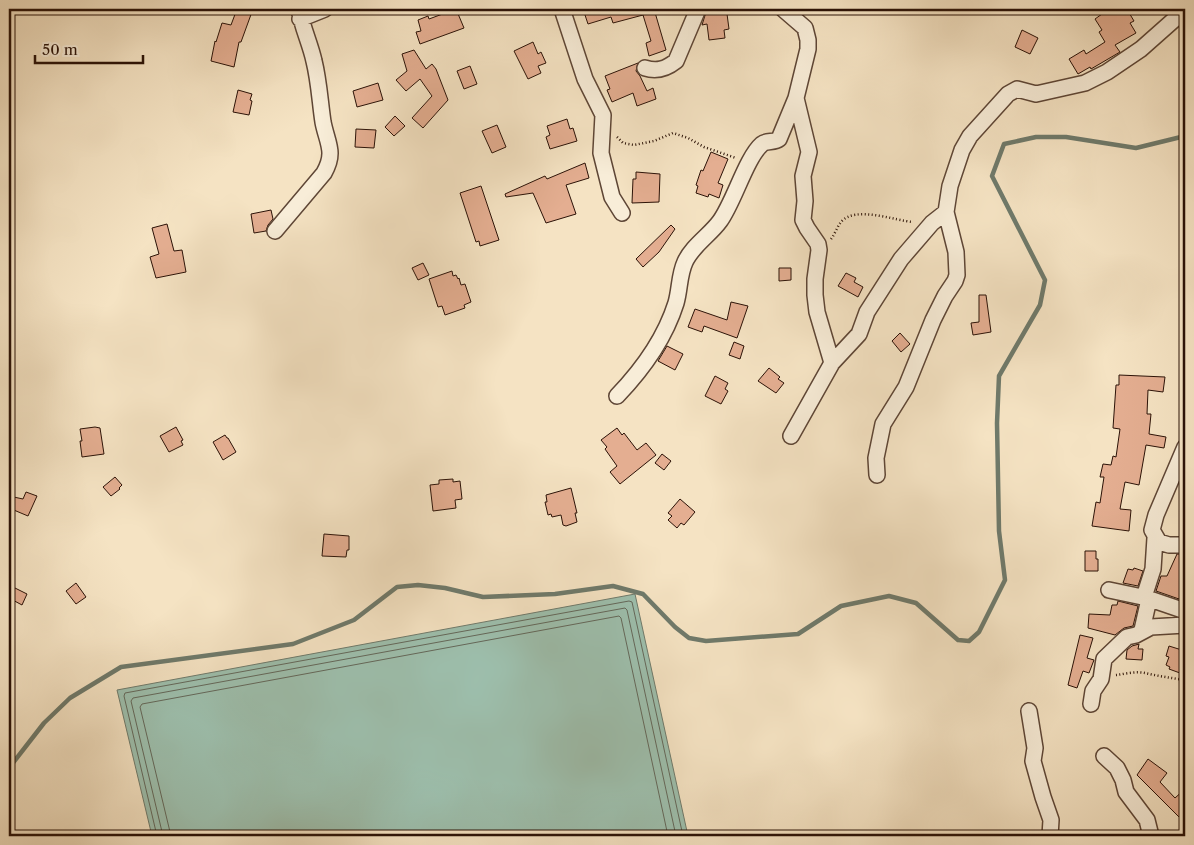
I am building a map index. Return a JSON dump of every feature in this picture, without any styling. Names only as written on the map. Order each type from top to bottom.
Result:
[{"type":"street","points":[[274,231],[324,173],[330,163],[330,145],[324,123],[314,60],[300,14],[325,9]]},
{"type":"street","points":[[562,9],[585,79],[603,115],[601,153],[612,197],[622,213]]},
{"type":"street","points":[[645,68],[654,71],[670,66],[676,61],[698,9]]},
{"type":"street","points":[[617,396],[636,376],[665,328],[676,303],[685,260],[720,220],[750,162],[763,143],[775,142],[779,139],[796,98],[808,49],[805,28],[782,9]]},
{"type":"street","points":[[877,475],[876,458],[883,424],[906,387],[934,320],[957,275],[956,252],[946,212],[950,186],[962,150],[970,136],[1008,94],[1017,89],[1036,94],[1085,83],[1107,72],[1141,49],[1185,10]]},
{"type":"street","points":[[796,98],[809,152],[803,176],[805,202],[803,220],[806,228],[816,240],[819,250],[814,295],[832,363]]},
{"type":"street","points":[[791,436],[832,363],[859,334],[867,312],[897,265],[932,222],[946,212]]},
{"type":"street","points":[[1142,630],[1153,569],[1155,538],[1152,530],[1185,447]]},
{"type":"street","points":[[1155,538],[1159,542],[1169,545],[1184,544]]},
{"type":"street","points":[[1109,590],[1147,598],[1185,611]]},
{"type":"street","points":[[1091,704],[1093,692],[1100,681],[1106,656],[1127,637],[1157,626],[1174,627],[1185,625]]},
{"type":"street","points":[[1029,711],[1035,741],[1033,761],[1042,797],[1051,820],[1050,836]]},
{"type":"street","points":[[1104,756],[1117,768],[1126,792],[1148,820],[1151,836]]},
{"type":"path","points":[[603,115],[619,140],[627,145],[654,141],[673,133],[688,138],[704,147],[750,162]]},
{"type":"path","points":[[819,250],[830,239],[842,222],[849,217],[876,214],[910,222],[932,222]]},
{"type":"path","points":[[1102,671],[1115,675],[1144,672],[1155,676],[1164,675],[1185,680]]},
{"type":"water","points":[[635,594],[688,836],[152,836],[117,690]]},
{"type":"building","points":[[237,9],[253,9],[241,42],[239,42],[234,67],[211,61],[215,41],[222,23],[231,25]]},
{"type":"building","points":[[456,9],[464,28],[420,44],[416,32],[421,31],[418,20],[428,16],[429,19]]},
{"type":"building","points":[[583,9],[654,9],[666,50],[649,56],[646,43],[651,41],[643,15],[613,23],[611,17],[588,24]]},
{"type":"building","points":[[707,9],[722,9],[723,14],[727,14],[729,29],[724,30],[725,38],[709,40],[707,24],[702,25]]},
{"type":"building","points":[[1109,9],[1121,9],[1124,14],[1128,11],[1134,21],[1130,23],[1136,33],[1115,45],[1120,52],[1091,69],[1090,67],[1078,74],[1069,59],[1084,50],[1086,54],[1105,42],[1099,32],[1102,30],[1095,19]]},
{"type":"building","points":[[1022,30],[1038,38],[1030,54],[1015,47]]},
{"type":"building","points":[[533,42],[538,54],[541,52],[546,63],[538,66],[541,73],[528,79],[514,51]]},
{"type":"building","points":[[414,50],[426,69],[432,64],[436,69],[448,100],[423,128],[412,118],[432,96],[420,79],[406,91],[396,80],[407,71],[402,54]]},
{"type":"building","points":[[638,63],[636,71],[647,91],[653,88],[656,99],[637,106],[633,93],[612,102],[607,90],[610,89],[605,76]]},
{"type":"building","points":[[470,66],[477,84],[464,89],[457,71]]},
{"type":"building","points":[[378,83],[383,100],[357,107],[353,91]]},
{"type":"building","points":[[238,90],[252,94],[249,115],[233,112]]},
{"type":"building","points":[[395,116],[405,126],[394,136],[385,127]]},
{"type":"building","points":[[567,119],[570,129],[573,128],[577,141],[550,149],[546,137],[550,135],[547,126]]},
{"type":"building","points":[[497,125],[506,147],[492,153],[482,131]]},
{"type":"building","points":[[356,129],[376,130],[374,148],[355,147]]},
{"type":"building","points":[[711,152],[728,159],[718,183],[723,185],[719,198],[709,194],[708,197],[696,193],[698,186],[696,185],[701,170],[703,171]]},
{"type":"building","points":[[585,163],[589,178],[566,185],[576,214],[546,223],[533,193],[506,197],[505,194],[545,176],[547,179]]},
{"type":"building","points":[[636,172],[660,174],[659,202],[632,203],[633,179],[636,179]]},
{"type":"building","points":[[481,186],[499,240],[480,246],[479,241],[476,242],[460,193]]},
{"type":"building","points":[[271,210],[273,219],[266,231],[254,233],[251,214]]},
{"type":"building","points":[[167,224],[174,251],[182,250],[186,272],[156,278],[150,257],[159,254],[152,228]]},
{"type":"building","points":[[671,225],[675,229],[659,252],[643,267],[636,259]]},
{"type":"building","points":[[423,263],[429,275],[418,280],[412,268]]},
{"type":"building","points":[[779,268],[791,268],[791,280],[779,281]]},
{"type":"building","points":[[452,271],[453,276],[456,275],[459,278],[461,285],[465,284],[471,302],[464,305],[465,308],[445,315],[442,306],[438,307],[429,279]]},
{"type":"building","points":[[846,273],[856,278],[854,282],[863,287],[858,297],[838,286]]},
{"type":"building","points":[[979,295],[986,295],[991,332],[973,335],[971,323],[979,322]]},
{"type":"building","points":[[731,302],[748,306],[737,338],[704,326],[702,332],[688,327],[695,309],[727,320]]},
{"type":"building","points":[[900,333],[910,344],[901,352],[892,341]]},
{"type":"building","points":[[734,342],[744,346],[740,359],[729,355]]},
{"type":"building","points":[[667,346],[683,354],[675,370],[658,361]]},
{"type":"building","points":[[769,368],[784,383],[776,393],[758,381]]},
{"type":"building","points":[[1119,375],[1165,377],[1163,392],[1148,390],[1147,414],[1151,414],[1149,434],[1166,437],[1164,448],[1146,445],[1139,485],[1125,482],[1120,509],[1131,510],[1129,531],[1092,526],[1096,502],[1100,503],[1104,477],[1100,477],[1103,464],[1111,465],[1113,456],[1116,457],[1120,429],[1113,428],[1116,385],[1119,385]]},
{"type":"building","points":[[715,376],[728,383],[725,389],[728,391],[721,404],[705,396]]},
{"type":"building","points":[[176,427],[183,440],[181,441],[183,445],[169,452],[160,436]]},
{"type":"building","points":[[100,428],[104,454],[82,457],[80,429]]},
{"type":"building","points":[[617,428],[622,435],[624,433],[637,450],[646,443],[656,455],[620,484],[610,472],[617,466],[601,440]]},
{"type":"building","points":[[225,435],[236,452],[223,460],[213,442]]},
{"type":"building","points":[[662,454],[671,461],[664,470],[655,463]]},
{"type":"building","points":[[115,477],[122,485],[111,496],[103,487]]},
{"type":"building","points":[[453,479],[453,482],[460,481],[462,499],[455,500],[456,508],[433,511],[430,485],[439,484],[439,480]]},
{"type":"building","points":[[571,488],[577,513],[575,513],[577,522],[566,526],[563,525],[561,515],[552,517],[551,514],[548,515],[545,502],[547,502],[546,495]]},
{"type":"building","points":[[26,492],[37,496],[28,516],[9,508],[9,496],[23,499]]},
{"type":"building","points":[[680,499],[695,512],[684,525],[681,523],[677,528],[668,520],[672,516],[668,513]]},
{"type":"building","points":[[324,534],[349,536],[349,550],[347,550],[346,557],[322,556]]},
{"type":"building","points":[[1085,551],[1096,551],[1098,571],[1085,571]]},
{"type":"building","points":[[1177,554],[1185,554],[1185,582],[1179,599],[1156,591],[1161,576],[1167,576]]},
{"type":"building","points":[[1134,568],[1143,571],[1138,586],[1123,583],[1128,569],[1133,570]]},
{"type":"building","points":[[76,583],[86,597],[76,604],[66,591]]},
{"type":"building","points":[[9,585],[27,594],[22,605],[9,598]]},
{"type":"building","points":[[1118,601],[1138,606],[1133,626],[1124,628],[1115,635],[1088,628],[1089,614],[1110,615],[1112,605],[1117,605]]},
{"type":"building","points":[[1080,635],[1093,638],[1087,658],[1094,660],[1089,673],[1083,671],[1077,688],[1068,685]]},
{"type":"building","points":[[1139,644],[1138,649],[1143,649],[1142,660],[1126,659],[1127,650]]},
{"type":"building","points":[[1169,646],[1185,651],[1185,670],[1181,669],[1180,673],[1169,669],[1170,667],[1166,665],[1169,657],[1166,656]]},
{"type":"building","points":[[1148,759],[1167,773],[1160,782],[1175,798],[1185,789],[1185,823],[1137,775]]},
{"type":"waterway","points":[[9,768],[44,723],[70,698],[121,667],[293,644],[354,620],[397,587],[418,585],[445,588],[483,597],[555,594],[613,586],[643,594],[675,627],[689,638],[706,641],[798,634],[841,606],[889,596],[916,603],[958,640],[969,641],[979,632],[1005,580],[999,531],[997,423],[999,376],[1040,305],[1045,280],[992,176],[1004,144],[1036,137],[1066,137],[1136,148],[1185,136]]}]
